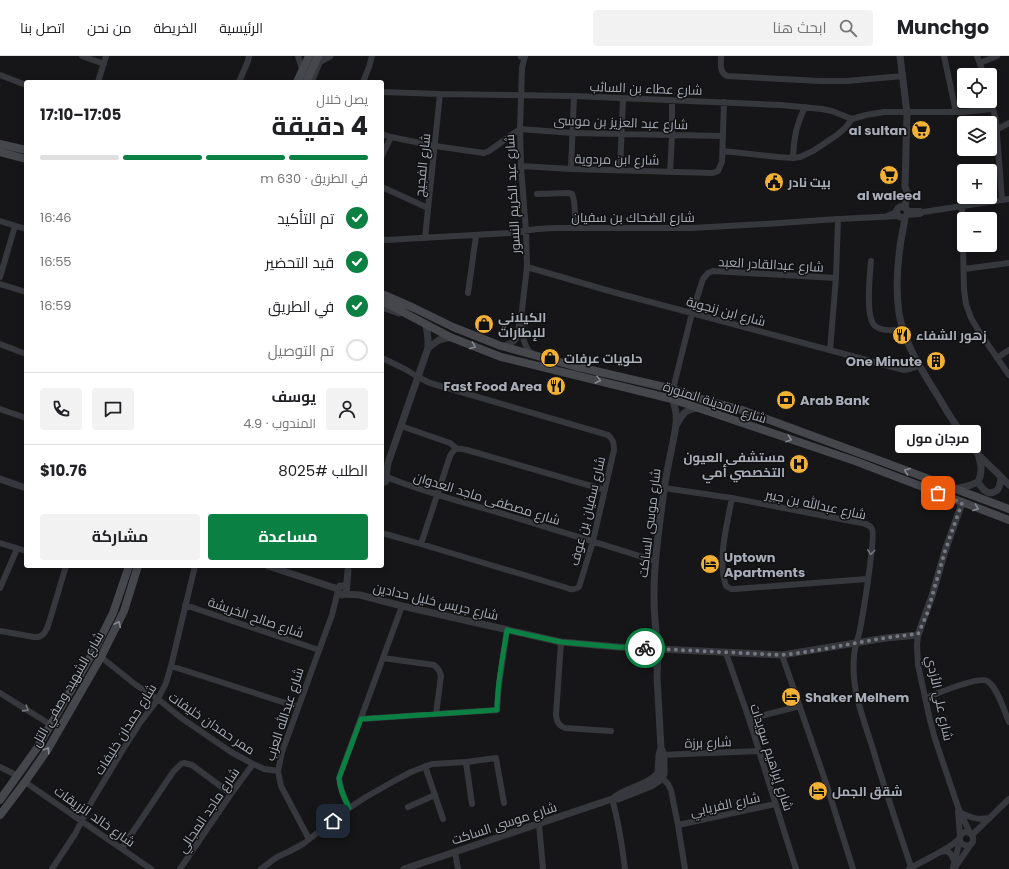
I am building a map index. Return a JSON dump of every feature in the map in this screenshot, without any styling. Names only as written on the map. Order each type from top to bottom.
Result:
[{"type":"main road","points":[[298,80],[309,56]]},
{"type":"main road","points":[[307,80],[321,58]]},
{"type":"main road","points":[[0,144],[24,150]]},
{"type":"main road","points":[[0,152],[24,158]]},
{"type":"main road","name":"شارع المدينة المنورة","points":[[384,295],[452,327],[502,346],[574,366],[673,389],[701,399],[742,410],[1009,510]]},
{"type":"main road","name":"شارع المدينة المنورة","points":[[384,302],[450,337],[500,357],[672,399],[855,461],[1009,520]]},
{"type":"main road","name":"شارع الشهيد وصفي التل","points":[[0,800],[38,748],[83,670],[109,621],[128,568]]},
{"type":"main road","name":"شارع الشهيد وصفي التل","points":[[0,815],[48,749],[101,657],[124,611],[137,568]]},
{"type":"street","points":[[82,56],[104,64]]},
{"type":"street","points":[[99,80],[106,56]]},
{"type":"street","points":[[298,56],[301,66]]},
{"type":"street","points":[[294,80],[305,56]]},
{"type":"street","points":[[312,80],[321,58],[330,56]]},
{"type":"street","points":[[364,80],[372,56]]},
{"type":"street","name":"شارع عبد الكريم النسور","points":[[502,346],[514,342],[516,339],[521,318],[527,267],[521,166],[521,56]]},
{"type":"street","name":"شارع عبد الكريم النسور","points":[[522,68],[525,56]]},
{"type":"street","points":[[721,56],[722,72],[727,76],[820,81],[847,81],[903,76]]},
{"type":"street","points":[[900,56],[907,113],[905,187],[903,191],[903,213],[900,232],[898,285],[899,313],[902,329],[919,366],[955,425],[978,454],[1009,485]]},
{"type":"street","points":[[944,56],[956,112]]},
{"type":"street","points":[[977,56],[982,68]]},
{"type":"street","points":[[980,63],[997,56]]},
{"type":"street","points":[[241,80],[249,58]]},
{"type":"street","points":[[0,75],[24,84]]},
{"type":"street","name":"شارع عطاء بن السائب","points":[[384,92],[574,96],[781,105],[832,111],[852,118]]},
{"type":"street","name":"شارع الفجيج","points":[[425,238],[440,94]]},
{"type":"street","points":[[571,169],[574,96]]},
{"type":"street","points":[[620,170],[623,99]]},
{"type":"street","points":[[670,172],[672,100]]},
{"type":"street","points":[[724,102],[723,151],[793,158],[805,155],[826,143],[843,130],[852,118],[884,112],[973,112],[993,108],[994,116]]},
{"type":"street","points":[[793,158],[795,133],[804,107]]},
{"type":"street","points":[[997,129],[1009,123]]},
{"type":"street","points":[[384,135],[435,146],[484,153],[520,129]]},
{"type":"street","name":"شارع عبد العزيز بن موسى","points":[[520,129],[572,133],[723,136]]},
{"type":"street","points":[[384,152],[391,137]]},
{"type":"street","points":[[997,142],[1002,200]]},
{"type":"street","name":"شارع ابن مردوية","points":[[521,166],[713,173],[717,172],[720,168],[723,151]]},
{"type":"street","points":[[384,188],[428,208]]},
{"type":"street","points":[[537,194],[572,194],[576,228]]},
{"type":"street","name":"شارع الضحاك بن سفيان","points":[[384,240],[476,236],[537,229],[691,228],[885,216],[903,213],[920,214],[923,212],[1009,198]]},
{"type":"street","points":[[962,206],[964,289],[966,304],[971,318],[980,333],[1009,375]]},
{"type":"street","points":[[830,350],[836,278],[838,219]]},
{"type":"street","points":[[0,221],[24,228]]},
{"type":"street","points":[[0,277],[15,226]]},
{"type":"street","points":[[468,294],[476,236]]},
{"type":"street","points":[[871,261],[869,293],[872,323],[877,327],[887,330],[894,331],[902,329]]},
{"type":"street","points":[[964,269],[1009,263]]},
{"type":"street","name":"شارع ابن زنجوية","points":[[527,267],[613,292],[904,370],[919,366]]},
{"type":"street","name":"شارع عبدالقادر العبد","points":[[673,389],[692,313],[705,275],[713,271],[836,278]]},
{"type":"street","points":[[0,284],[24,291]]},
{"type":"street","name":"شارع المدينة المنورة","points":[[384,291],[414,308]]},
{"type":"street","name":"شارع المدينة المنورة","points":[[384,308],[412,317]]},
{"type":"street","name":"شارع عبد الكريم النسور","points":[[521,318],[524,344],[533,355]]},
{"type":"street","points":[[384,479],[388,463],[428,348],[426,324]]},
{"type":"street","points":[[428,348],[439,340],[450,337]]},
{"type":"street","points":[[0,344],[24,353]]},
{"type":"street","points":[[997,358],[1009,350]]},
{"type":"street","points":[[384,359],[418,377]]},
{"type":"street","name":"شارع سفيان بن عوف","points":[[384,534],[576,589],[579,586],[593,541],[614,450],[612,439],[608,435],[430,383],[418,377]]},
{"type":"street","name":"شارع موسى الساكت","points":[[672,399],[676,411],[677,424]]},
{"type":"street","name":"شارع موسى الساكت","points":[[404,869],[612,799],[616,795],[664,774],[661,753],[655,649],[655,560],[664,488],[677,424],[681,415],[690,409],[698,408]]},
{"type":"street","points":[[0,409],[24,417]]},
{"type":"street","points":[[401,426],[450,443],[456,448],[605,490]]},
{"type":"street","points":[[421,544],[450,456],[456,448]]},
{"type":"street","points":[[953,489],[978,482],[981,474],[981,467],[978,454]]},
{"type":"street","points":[[978,482],[983,490],[991,493],[997,490],[1000,486],[1002,477]]},
{"type":"street","points":[[0,479],[24,487]]},
{"type":"street","name":"شارع مصطفى ماجد العدوان","points":[[384,479],[655,560]]},
{"type":"street","name":"شارع عبدالله بن جبير","points":[[664,488],[732,498],[867,524],[870,526],[873,531],[873,537],[862,620],[856,643],[853,669],[856,691],[910,868]]},
{"type":"street","points":[[732,498],[722,556],[723,579],[726,586],[730,589],[867,578]]},
{"type":"street","name":"شارع علي الأزدي","points":[[962,503],[945,551],[927,614],[918,634],[917,645],[918,665],[935,739],[960,810],[971,834]]},
{"type":"street","points":[[0,543],[24,551]]},
{"type":"street","points":[[0,588],[16,549]]},
{"type":"street","points":[[0,631],[34,637],[43,635],[48,626],[65,568]]},
{"type":"street","name":"شارع حمدان خليفات","points":[[52,869],[75,834],[92,801],[124,748],[158,699],[172,666],[194,568]]},
{"type":"street","name":"شارع جريس خليل حدادين","points":[[274,568],[360,596],[561,642],[618,647],[782,655],[918,634]]},
{"type":"street","name":"شارع عبدالله العزب","points":[[310,839],[281,786],[278,771],[282,752],[349,569]]},
{"type":"street","name":"شارع صالح الخريشة","points":[[185,605],[319,650]]},
{"type":"street","points":[[349,808],[340,786],[339,778],[402,606]]},
{"type":"street","points":[[361,719],[497,710],[497,699],[507,630]]},
{"type":"street","points":[[561,642],[556,715],[557,722],[560,726],[565,728],[611,731]]},
{"type":"street","name":"شارع إبراهيم سويدات","points":[[726,653],[749,719],[796,869]]},
{"type":"street","points":[[782,655],[826,783],[853,869]]},
{"type":"street","name":"ممر حمدان خليفات","points":[[101,657],[136,685],[158,699],[231,752],[264,769],[278,771]]},
{"type":"street","points":[[383,658],[434,666],[437,668],[441,676],[436,714]]},
{"type":"street","points":[[172,666],[298,707]]},
{"type":"street","points":[[925,698],[977,680],[988,681],[996,692],[1009,722]]},
{"type":"street","points":[[0,693],[51,725]]},
{"type":"street","points":[[749,719],[800,706]]},
{"type":"street","name":"شارع برزة","points":[[661,753],[759,751]]},
{"type":"street","points":[[261,869],[277,857],[297,848],[349,808],[366,797],[394,780],[425,766],[438,763],[466,762],[496,758],[504,803]]},
{"type":"street","points":[[466,762],[472,804]]},
{"type":"street","points":[[122,848],[162,787],[181,764],[184,763],[192,765],[231,794]]},
{"type":"street","name":"شارع ماجد المجالي","points":[[180,869],[253,764]]},
{"type":"street","points":[[425,766],[443,819]]},
{"type":"street","points":[[0,767],[18,776]]},
{"type":"street","name":"شارع الفريابي","points":[[660,775],[671,790],[685,869]]},
{"type":"street","name":"شارع خالد الزريقات","points":[[25,782],[151,869]]},
{"type":"street","points":[[408,807],[435,795]]},
{"type":"street","points":[[612,799],[620,831],[625,869]]},
{"type":"street","points":[[971,834],[996,813],[1009,799]]},
{"type":"street","name":"شارع الفريابي","points":[[678,825],[776,804]]},
{"type":"street","points":[[960,810],[973,818],[989,818]]},
{"type":"street","name":"شارع علي الأزدي","points":[[960,810],[960,838]]},
{"type":"street","points":[[538,824],[543,869]]},
{"type":"street","points":[[954,869],[960,838],[963,832],[971,834]]},
{"type":"street","points":[[954,869],[973,839],[971,834]]},
{"type":"street","points":[[910,868],[943,851],[960,838]]},
{"type":"street","points":[[960,838],[962,844],[968,845]]},
{"type":"street","points":[[943,851],[968,845]]},
{"type":"street","points":[[943,851],[950,853],[955,862]]},
{"type":"street","points":[[455,852],[458,869]]},
{"type":"way so far","points":[[645,648],[649,648],[654,654],[660,649],[782,655],[918,634],[927,614],[945,551],[962,503],[938,493]]},
{"type":"place","name":"al sultan","points":[[921,130]]},
{"type":"place","name":"al waleed","points":[[889,175]]},
{"type":"place","name":"بيت نادر","points":[[774,182]]},
{"type":"place","name":"الكيلاني للإطارات","points":[[484,324]]},
{"type":"place","name":"زهور الشفاء","points":[[902,335]]},
{"type":"place","name":"حلويات عرفات","points":[[550,358]]},
{"type":"place","name":"One Minute","points":[[936,361]]},
{"type":"place","name":"Fast Food Area","points":[[556,386]]},
{"type":"place","name":"Arab Bank","points":[[786,400]]},
{"type":"place","name":"مستشفى العيون التخصصي أمي","points":[[799,464]]},
{"type":"place","name":"مرجان مول","points":[[938,493]]},
{"type":"place","name":"Uptown Apartments","points":[[710,564]]},
{"type":"place","name":"Shaker Melhem","points":[[791,697]]},
{"type":"place","name":"شقق الجمل","points":[[818,791]]},
{"type":"route","points":[[333,821],[349,808],[340,786],[339,778],[361,719],[497,710],[497,699],[507,630],[561,642],[645,648]]}]
